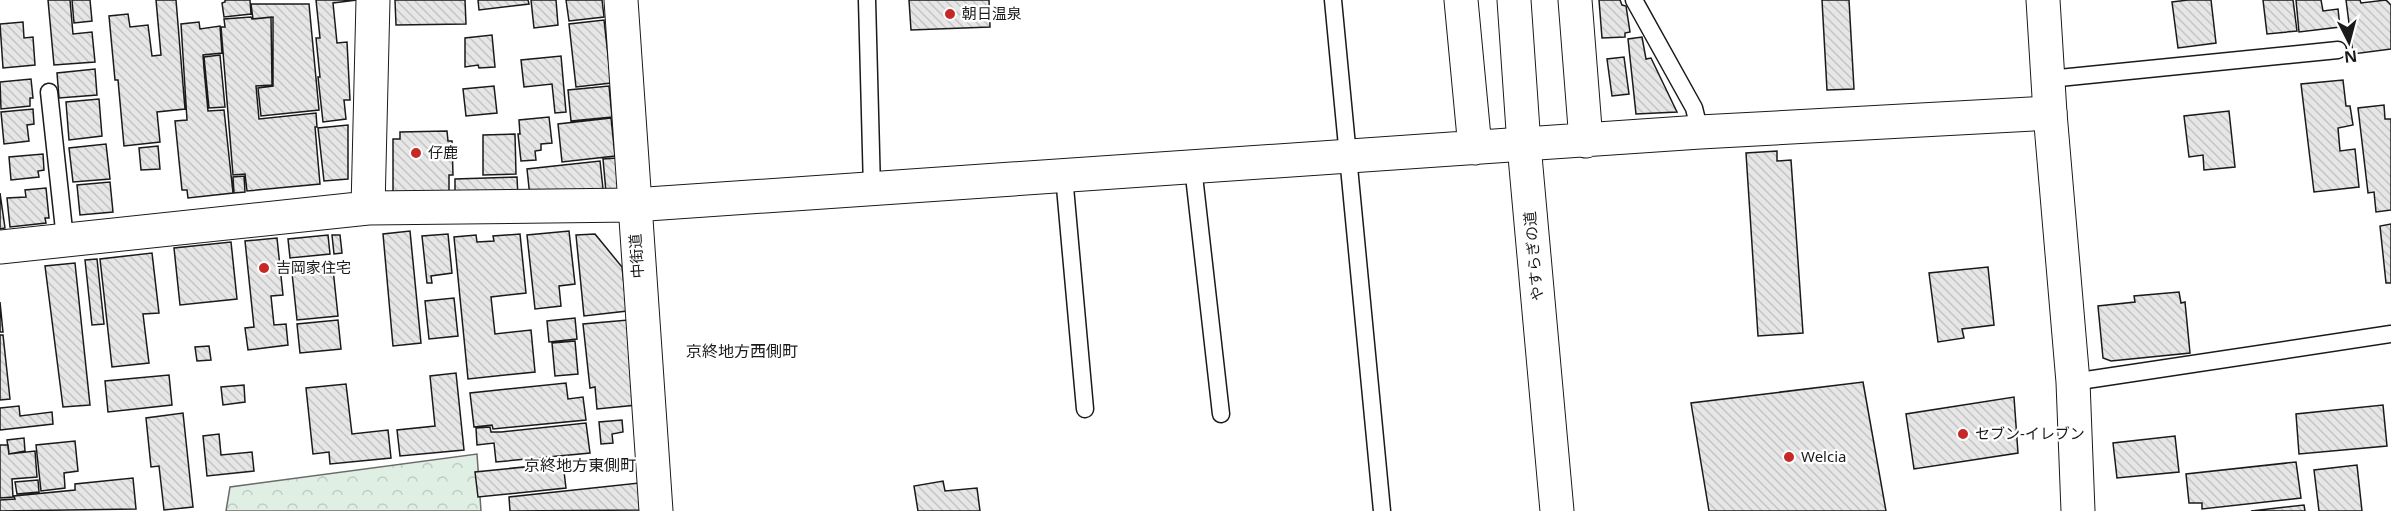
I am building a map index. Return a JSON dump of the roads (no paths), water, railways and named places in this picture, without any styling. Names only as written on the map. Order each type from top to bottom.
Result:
[{"type":"street","points":[[368,208],[373,0]]},
{"type":"street","name":"中街道","points":[[621,0],[633,205],[656,511]]},
{"type":"street","points":[[1461,0],[1475,148]]},
{"type":"street","name":"やすらぎの道","points":[[1514,0],[1524,145],[1557,511]]},
{"type":"street","points":[[1575,0],[1586,141]]},
{"type":"street","points":[[2043,0],[2050,113],[2073,382],[2078,511]]},
{"type":"street","points":[[0,247],[368,208],[633,205],[1700,132],[2050,113]]},
{"type":"lane","points":[[867,0],[872,189]]},
{"type":"lane","points":[[1333,0],[1382,511]]},
{"type":"lane","points":[[1634,0],[1694,108],[1700,132]]},
{"type":"lane","points":[[2049,79],[2338,50]]},
{"type":"lane","points":[[49,92],[65,239]]},
{"type":"lane","points":[[1193,167],[1221,414]]},
{"type":"lane","points":[[1064,176],[1085,409]]},
{"type":"lane","points":[[2073,382],[2391,334]]},
{"type":"place","name":"朝日温泉","points":[[950,14]]},
{"type":"place","name":"仔鹿","points":[[416,153]]},
{"type":"place","name":"吉岡家住宅","points":[[264,268]]},
{"type":"place","name":"セブン-イレブン","points":[[1963,434]]},
{"type":"place","name":"Welcia","points":[[1789,457]]},
{"type":"district","name":"京終地方西側町","points":[[742,351]]},
{"type":"district","name":"京終地方東側町","points":[[580,465]]}]
